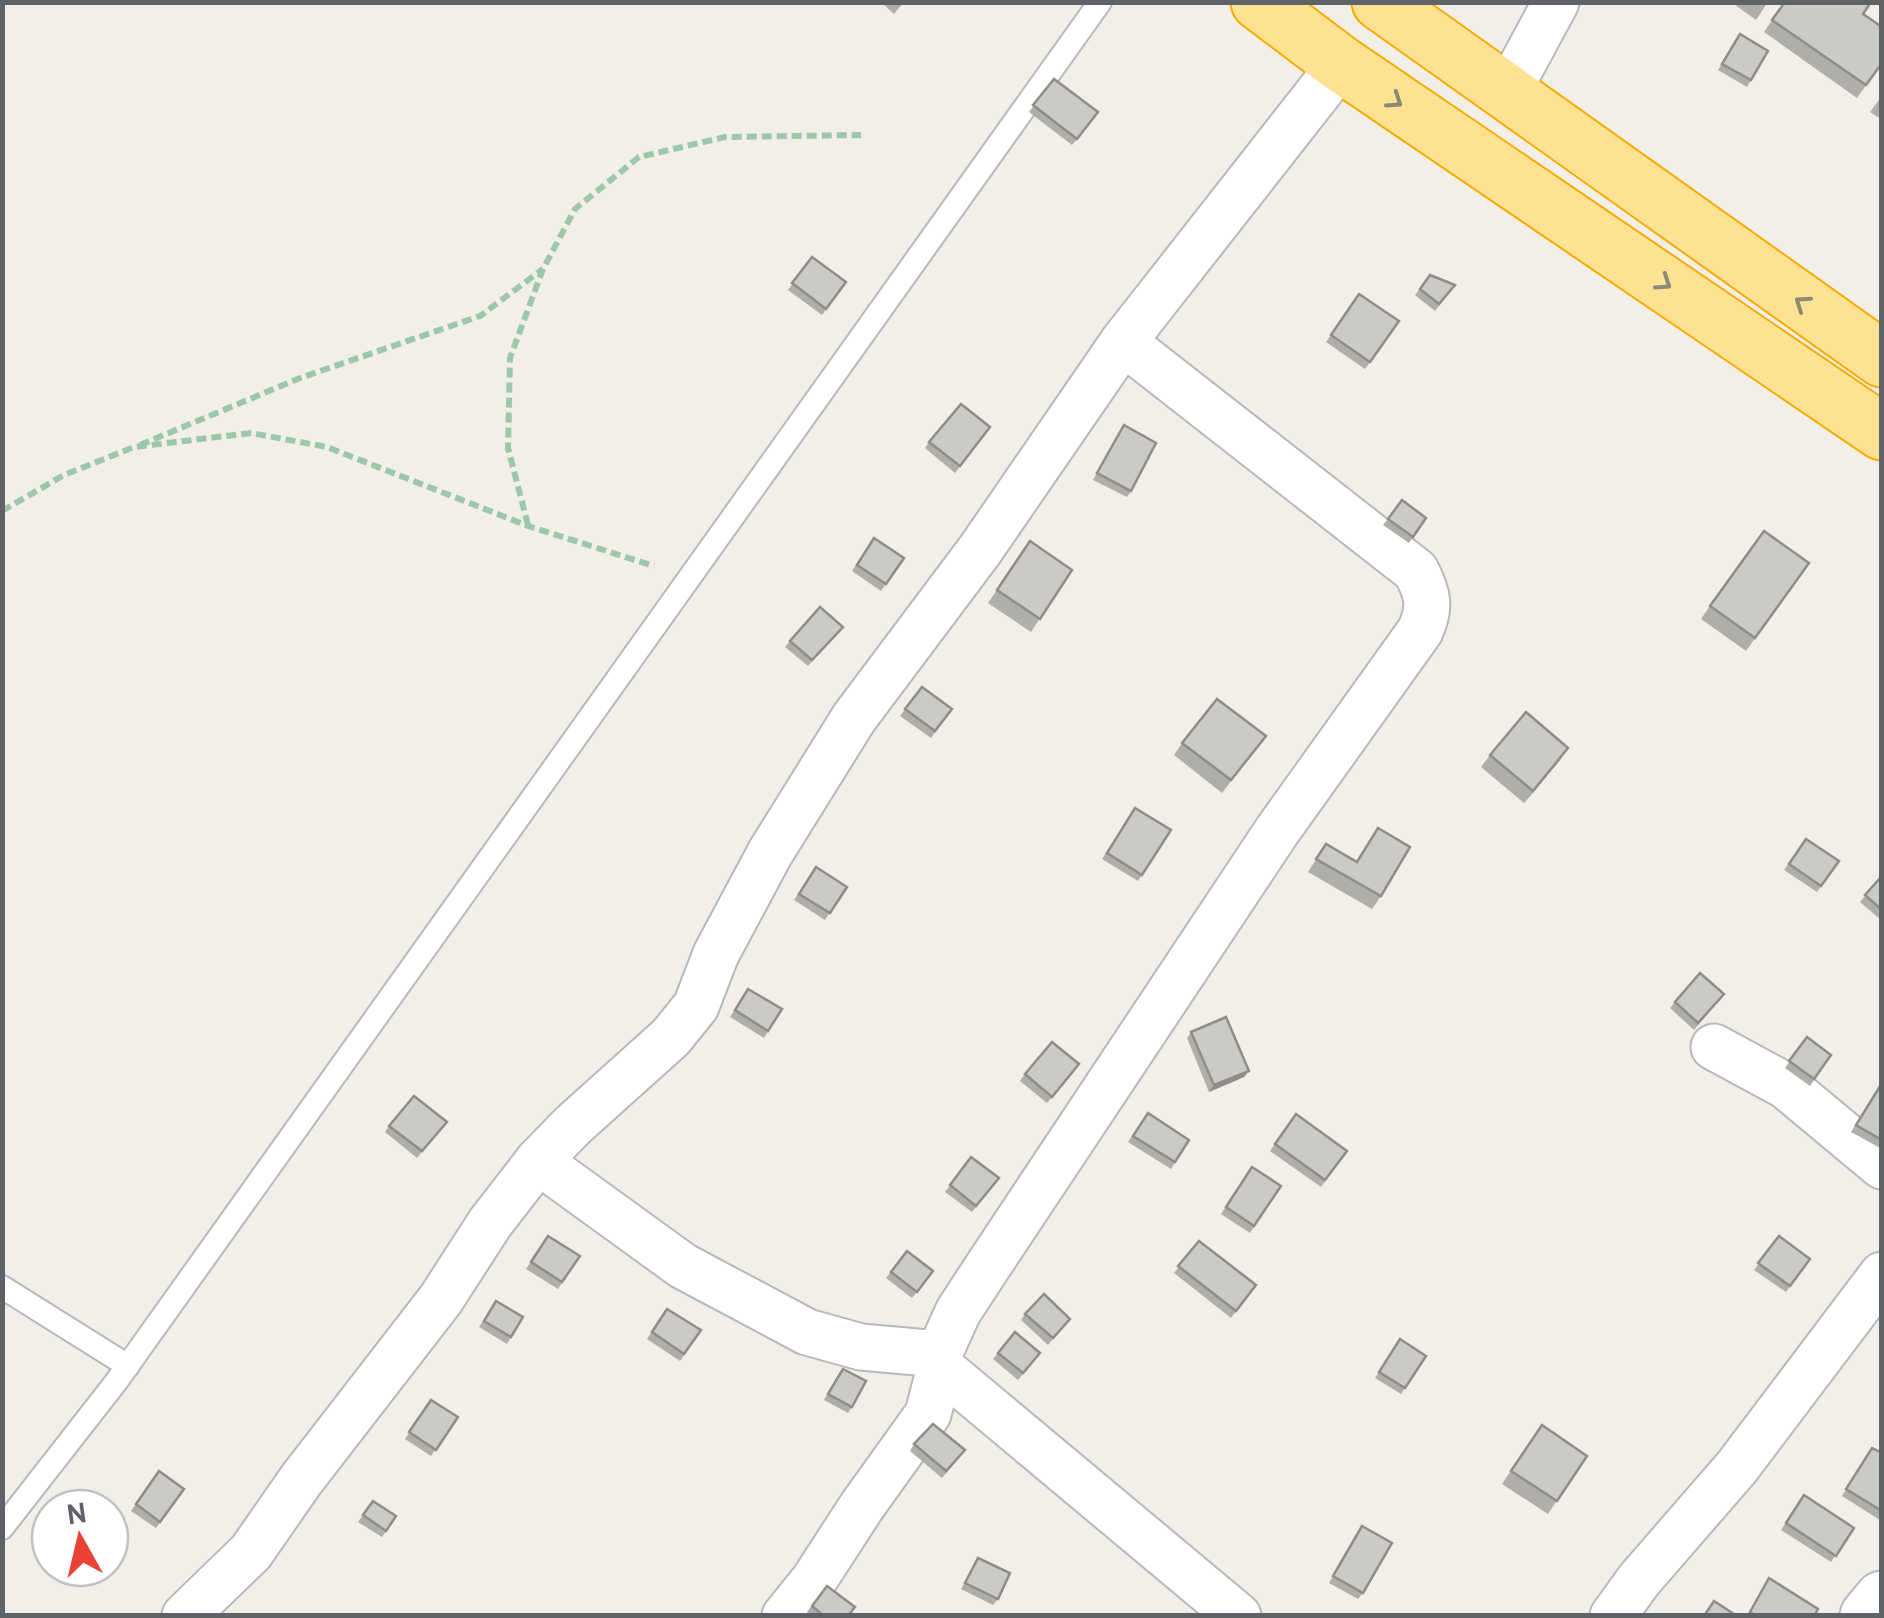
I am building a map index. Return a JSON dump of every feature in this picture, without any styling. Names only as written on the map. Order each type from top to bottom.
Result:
[{"type":"highway","points":[[1259,2],[1341,64],[1882,432]]},
{"type":"highway","points":[[1380,2],[1882,359]]},
{"type":"street","points":[[1507,93],[1556,2]]},
{"type":"street","points":[[185,1616],[250,1552],[300,1480],[441,1298],[538,1161],[672,1038],[696,1006],[716,954],[770,852],[854,718],[991,535],[1123,342],[1341,64]]},
{"type":"street","points":[[785,1616],[928,1414],[940,1360],[958,1312],[1277,830],[1420,631],[1429,612],[1426,591],[1416,571],[1123,342]]},
{"type":"street","points":[[1714,1047],[1786,1086],[1882,1166]]},
{"type":"street","points":[[538,1161],[683,1266],[808,1332],[861,1348],[940,1360],[1238,1616]]},
{"type":"street","points":[[1613,1616],[1639,1580],[1737,1467],[1882,1276]]},
{"type":"street","points":[[1868,1616],[1882,1598]]},
{"type":"lane","points":[[2,1528],[128,1366],[1100,2]]},
{"type":"lane","points":[[2,1287],[128,1366]]},
{"type":"path","points":[[528,526],[508,448],[510,358],[543,269],[575,209],[639,157],[725,137],[862,134]]},
{"type":"path","points":[[2,512],[64,474],[300,378],[480,316],[543,269]]},
{"type":"path","points":[[134,448],[251,433],[327,446],[528,526],[689,577]]},
{"type":"building","points":[[1785,2],[1871,2],[1863,14],[1882,27],[1882,63],[1866,85],[1772,20]]},
{"type":"building","points":[[1740,34],[1768,51],[1751,80],[1722,64]]},
{"type":"building","points":[[1054,79],[1098,112],[1077,139],[1033,105]]},
{"type":"building","points":[[812,257],[846,282],[826,309],[792,283]]},
{"type":"building","points":[[1430,275],[1455,285],[1439,304],[1420,289]]},
{"type":"building","points":[[1359,294],[1399,321],[1370,362],[1331,335]]},
{"type":"building","points":[[961,404],[990,427],[960,466],[929,442]]},
{"type":"building","points":[[1124,425],[1156,443],[1131,491],[1097,473]]},
{"type":"building","points":[[1402,500],[1426,518],[1413,537],[1388,519]]},
{"type":"building","points":[[1764,531],[1809,563],[1755,638],[1710,606]]},
{"type":"building","points":[[874,538],[904,558],[886,584],[857,565]]},
{"type":"building","points":[[1030,541],[1072,570],[1040,619],[997,590]]},
{"type":"building","points":[[820,607],[843,627],[812,660],[790,641]]},
{"type":"building","points":[[922,687],[952,709],[935,731],[905,709]]},
{"type":"building","points":[[1217,699],[1266,736],[1231,780],[1182,743]]},
{"type":"building","points":[[1526,712],[1568,748],[1533,791],[1490,755]]},
{"type":"building","points":[[1135,808],[1171,830],[1142,875],[1107,853]]},
{"type":"building","points":[[1378,828],[1410,847],[1381,896],[1316,859],[1326,844],[1357,862]]},
{"type":"building","points":[[1806,839],[1839,861],[1821,886],[1789,864]]},
{"type":"building","points":[[816,867],[847,887],[830,913],[799,894]]},
{"type":"building","points":[[1882,876],[1882,910],[1865,895]]},
{"type":"building","points":[[1700,973],[1724,994],[1698,1023],[1675,1002]]},
{"type":"building","points":[[748,989],[782,1009],[768,1031],[735,1010]]},
{"type":"building","points":[[1226,1017],[1249,1071],[1214,1085],[1191,1032]]},
{"type":"building","points":[[1807,1037],[1831,1055],[1814,1079],[1789,1061]]},
{"type":"building","points":[[1052,1042],[1079,1064],[1052,1097],[1025,1074]]},
{"type":"building","points":[[1882,1083],[1882,1140],[1856,1125]]},
{"type":"building","points":[[414,1096],[447,1122],[422,1151],[389,1126]]},
{"type":"building","points":[[1148,1113],[1189,1140],[1175,1162],[1133,1136]]},
{"type":"building","points":[[1296,1114],[1347,1151],[1325,1180],[1275,1144]]},
{"type":"building","points":[[971,1157],[999,1178],[976,1206],[950,1185]]},
{"type":"building","points":[[1252,1167],[1281,1186],[1254,1226],[1226,1207]]},
{"type":"building","points":[[548,1236],[580,1256],[562,1282],[531,1262]]},
{"type":"building","points":[[1779,1236],[1810,1259],[1790,1286],[1758,1263]]},
{"type":"building","points":[[1199,1241],[1256,1285],[1236,1311],[1178,1266]]},
{"type":"building","points":[[907,1251],[933,1271],[917,1292],[891,1272]]},
{"type":"building","points":[[1044,1294],[1070,1319],[1053,1338],[1025,1314]]},
{"type":"building","points":[[496,1301],[523,1317],[511,1337],[484,1321]]},
{"type":"building","points":[[667,1309],[701,1330],[684,1354],[652,1332]]},
{"type":"building","points":[[1015,1332],[1040,1353],[1023,1373],[998,1353]]},
{"type":"building","points":[[1400,1339],[1426,1356],[1405,1388],[1379,1372]]},
{"type":"building","points":[[843,1369],[866,1381],[852,1407],[828,1394]]},
{"type":"building","points":[[431,1400],[458,1417],[436,1450],[409,1432]]},
{"type":"building","points":[[933,1424],[965,1450],[946,1471],[914,1444]]},
{"type":"building","points":[[1542,1425],[1587,1456],[1557,1501],[1511,1471]]},
{"type":"building","points":[[1872,1448],[1882,1453],[1882,1511],[1846,1489]]},
{"type":"building","points":[[159,1471],[184,1489],[160,1522],[136,1504]]},
{"type":"building","points":[[1804,1495],[1854,1528],[1836,1556],[1786,1523]]},
{"type":"building","points":[[373,1501],[396,1516],[386,1531],[363,1515]]},
{"type":"building","points":[[1362,1526],[1392,1543],[1363,1593],[1333,1576]]},
{"type":"building","points":[[978,1558],[1010,1573],[998,1599],[965,1583]]},
{"type":"building","points":[[1769,1578],[1818,1609],[1814,1616],[1756,1616],[1750,1612]]},
{"type":"building","points":[[827,1586],[855,1607],[848,1616],[824,1616],[812,1606]]},
{"type":"building","points":[[1714,1601],[1737,1616],[1704,1616]]}]
